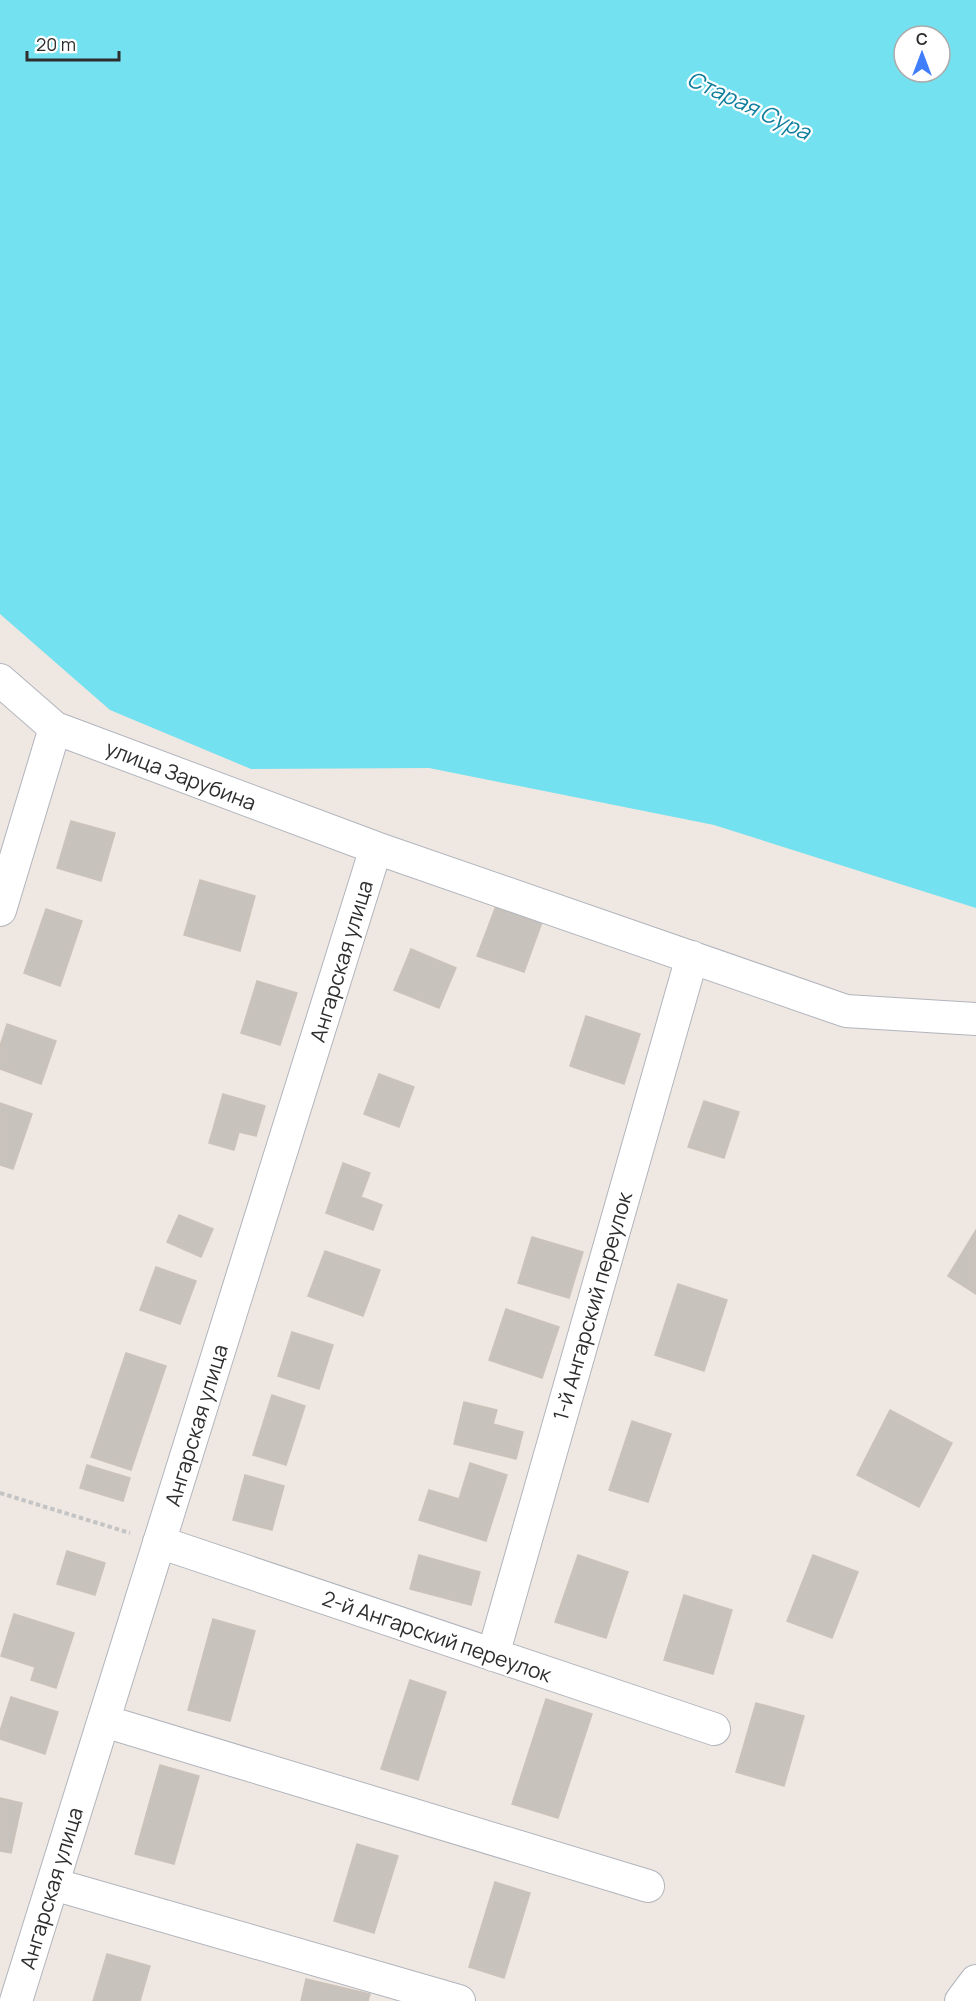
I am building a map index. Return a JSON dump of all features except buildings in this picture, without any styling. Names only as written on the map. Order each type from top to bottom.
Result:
[{"type":"street","name":"улица Зарубина","points":[[0,680],[55,728],[376,848],[846,1011],[976,1019]]},
{"type":"street","points":[[0,910],[55,728]]},
{"type":"street","name":"Ангарская улица","points":[[16,2001],[376,848]]},
{"type":"street","name":"1-й Ангарский переулок","points":[[493,1654],[692,957]]},
{"type":"street","name":"2-й Ангарский переулок","points":[[159,1542],[714,1729]]},
{"type":"street","points":[[104,1721],[648,1886]]},
{"type":"street","points":[[53,1884],[459,2001]]},
{"type":"path","points":[[0,1493],[159,1542]]},
{"type":"water","name":"Старая Сура","points":[[0,0],[976,0],[976,908],[714,825],[429,768],[251,769],[110,710],[0,614]]}]
